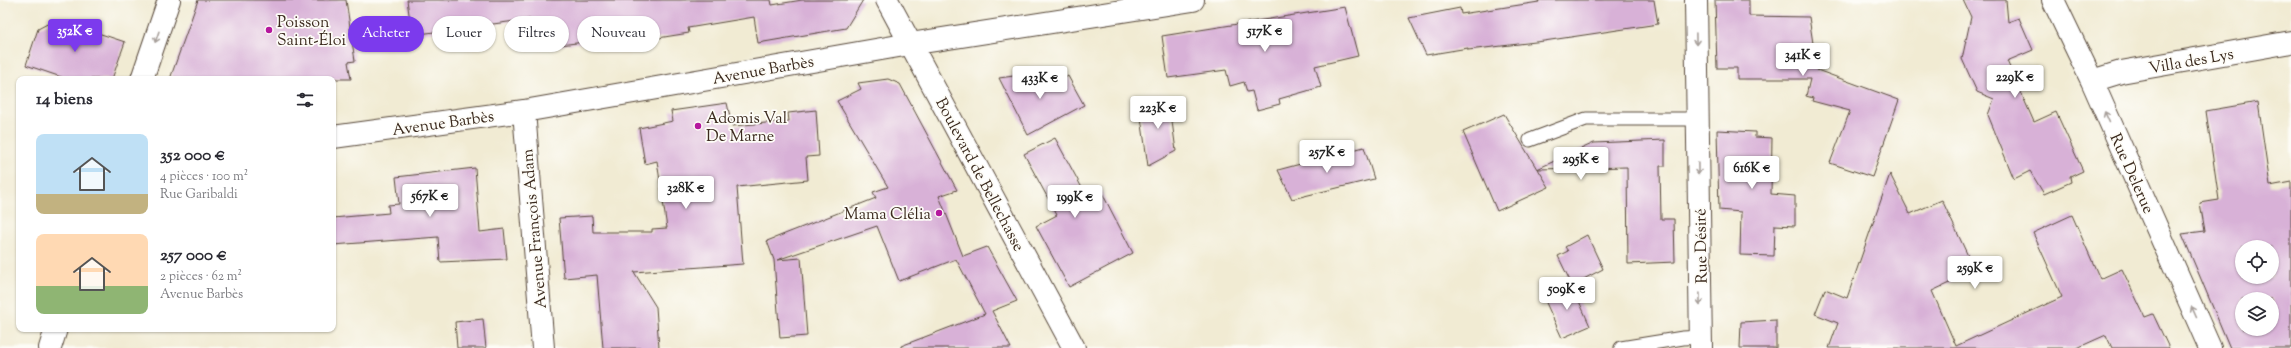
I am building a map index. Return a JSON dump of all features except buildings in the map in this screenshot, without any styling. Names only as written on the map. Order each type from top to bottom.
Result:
[{"type":"street","points":[[143,76],[169,0]]},
{"type":"street","name":"Boulevard de Bellechasse","points":[[887,0],[1074,348]]},
{"type":"street","name":"Avenue Barbès","points":[[336,137],[524,111],[910,44],[1193,0]]},
{"type":"street","name":"Rue Désiré","points":[[1696,0],[1701,342]]},
{"type":"street","name":"Rue Delerue","points":[[2053,0],[2092,81],[2210,348]]},
{"type":"street","name":"Villa des Lys","points":[[2092,81],[2121,72],[2291,42]]},
{"type":"street","name":"Avenue François Adam","points":[[524,111],[543,348]]},
{"type":"street","points":[[50,348],[55,332]]},
{"type":"lane","points":[[1530,140],[1586,119],[1698,119]]},
{"type":"lane","points":[[1621,348],[1683,338],[1701,342]]},
{"type":"place","name":"Poisson Saint-Éloi","points":[[269,30]]},
{"type":"place","name":"Adomis Val De Marne","points":[[698,126]]},
{"type":"place","name":"Mama Clélia","points":[[939,213]]}]
